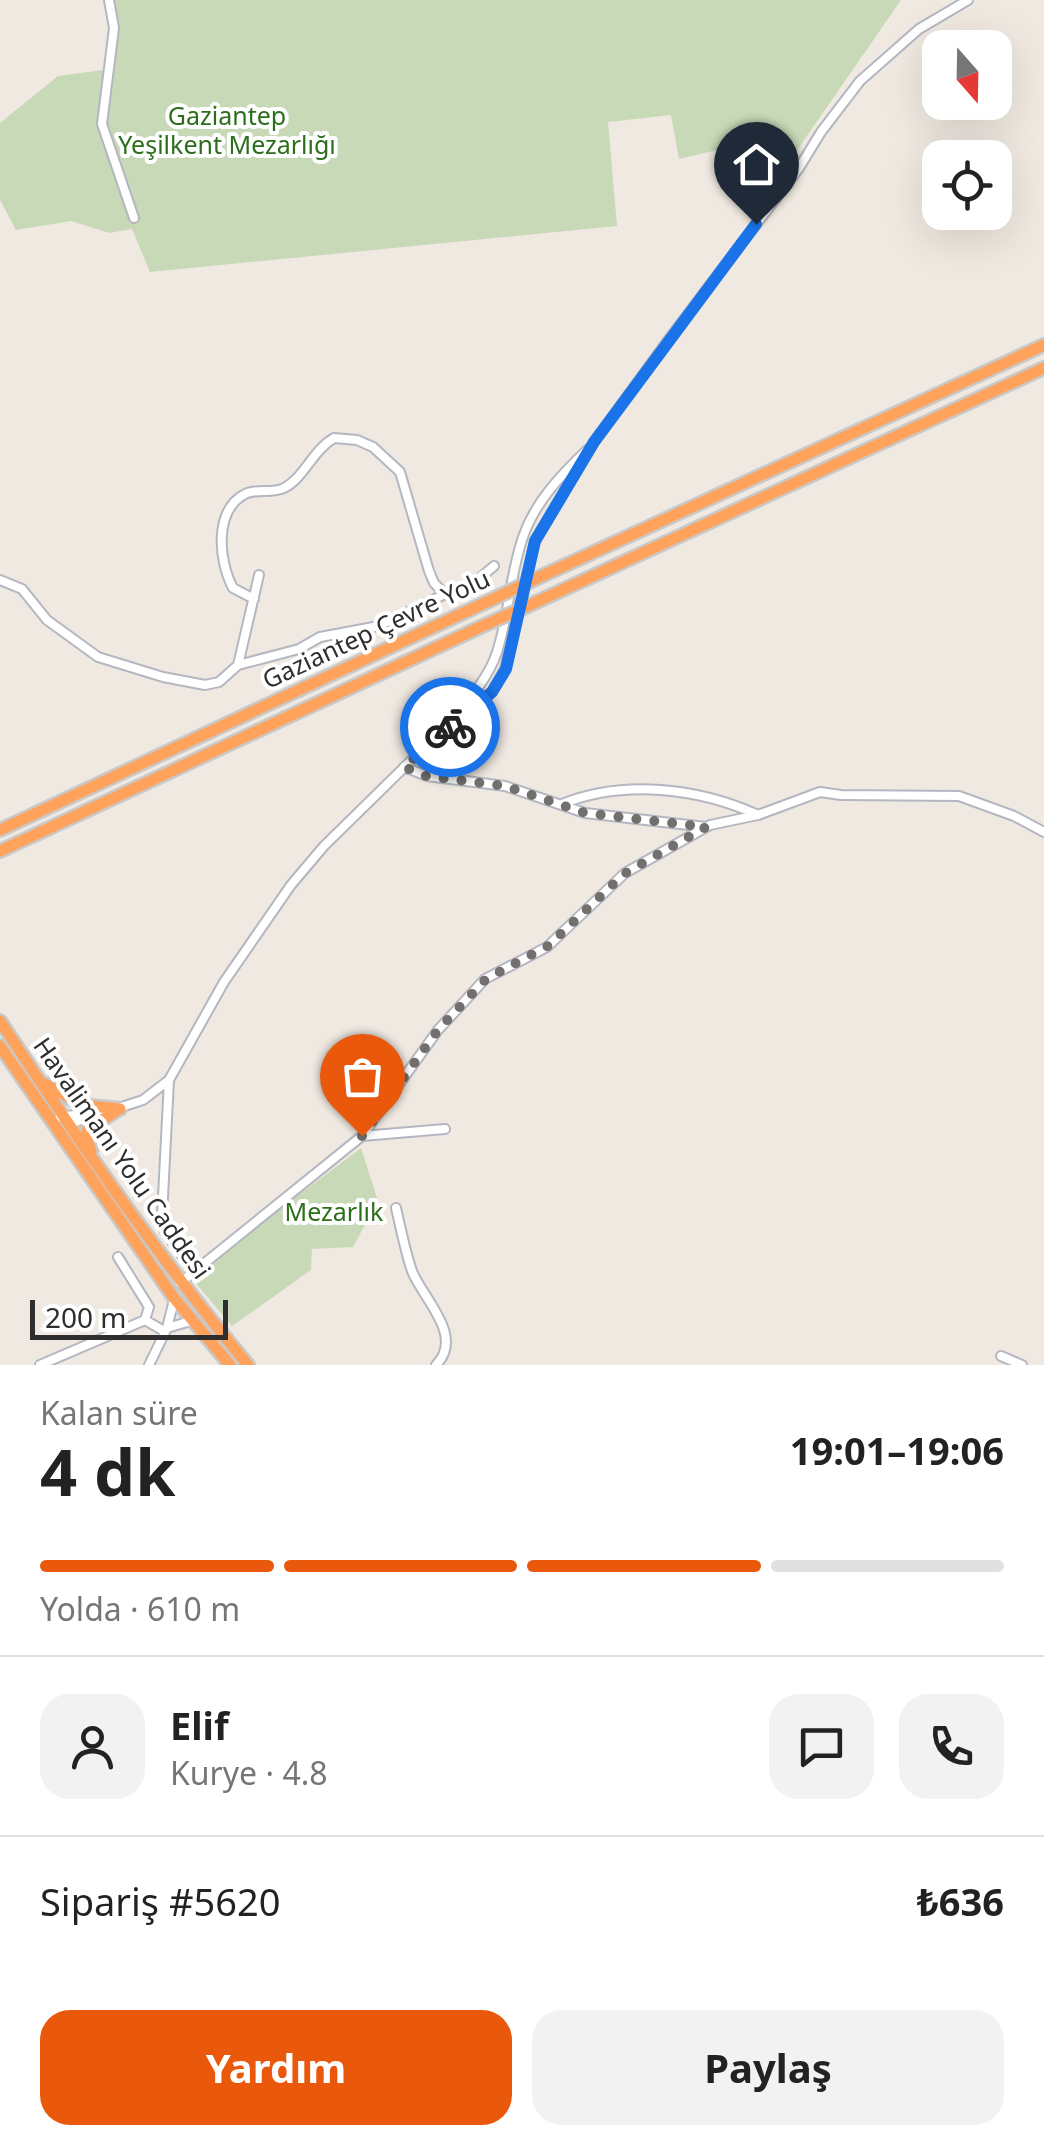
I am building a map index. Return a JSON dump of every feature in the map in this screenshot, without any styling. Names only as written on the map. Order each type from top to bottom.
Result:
[{"type":"highway","name":"Gaziantep Çevre Yolu","points":[[0,830],[1044,345]]},
{"type":"highway","name":"Gaziantep Çevre Yolu","points":[[0,851],[1044,368]]},
{"type":"highway","name":"Havalimanı Yolu Caddesi","points":[[0,1021],[34,1073],[59,1122],[174,1298],[230,1365]]},
{"type":"highway","name":"Havalimanı Yolu Caddesi","points":[[0,1046],[4,1062],[102,1173],[180,1283],[248,1365]]},
{"type":"highway","points":[[34,1073],[48,1087],[82,1105],[120,1109]]},
{"type":"highway","points":[[102,1173],[86,1136],[96,1121],[120,1109]]},
{"type":"street","points":[[109,0],[114,28],[102,124],[134,218]]},
{"type":"street","points":[[426,746],[482,701],[506,669],[535,541],[594,442],[860,81],[919,29],[968,0]]},
{"type":"street","points":[[254,599],[232,588],[230,583],[221,537],[227,514],[244,494],[288,485],[334,438],[357,440],[373,447],[400,472],[428,571],[445,594]]},
{"type":"street","points":[[59,1122],[144,1100],[169,1080],[224,982],[292,884],[479,686],[497,654],[523,535],[564,472],[594,442]]},
{"type":"street","points":[[0,580],[22,589],[47,620],[98,657],[205,685],[218,682],[238,665],[300,649],[320,637],[379,626],[474,584],[494,566]]},
{"type":"street","points":[[238,665],[260,575]]},
{"type":"street","points":[[404,767],[426,776],[490,782],[585,813],[706,827]]},
{"type":"street","points":[[562,804],[584,795],[670,788],[728,802],[758,814]]},
{"type":"street","points":[[180,1283],[362,1136],[438,1030],[486,979],[548,946],[624,874],[706,827],[820,792],[841,796],[959,796],[1014,816],[1044,832]]},
{"type":"street","points":[[169,1080],[162,1216],[165,1232],[195,1273]]},
{"type":"street","points":[[362,1136],[444,1129]]},
{"type":"street","points":[[396,1208],[410,1265],[446,1334],[445,1352],[439,1364]]},
{"type":"street","points":[[118,1257],[149,1307],[145,1320]]},
{"type":"street","points":[[148,1365],[166,1330],[174,1298]]},
{"type":"street","points":[[40,1365],[145,1320],[166,1330],[194,1320]]},
{"type":"street","points":[[1001,1356],[1022,1365]]},
{"type":"green space","name":"Gaziantep Yeşilkent Mezarlığı","points":[[112,0],[901,0],[757,208],[738,145],[679,159],[671,115],[608,122],[617,226],[150,272],[132,229],[109,233],[71,221],[16,230],[0,200],[0,123],[58,76],[111,69],[118,34]]},
{"type":"green space","name":"Mezarlık","points":[[361,1148],[378,1201],[353,1247],[312,1249],[311,1270],[232,1326],[194,1281],[243,1237]]},
{"type":"way so far","points":[[362,1136],[438,1030],[486,979],[548,946],[624,874],[706,827],[585,813],[490,782],[426,776],[404,767],[450,727]]},
{"type":"route","points":[[450,727],[492,692],[506,669],[535,541],[594,442],[756,224]]}]
